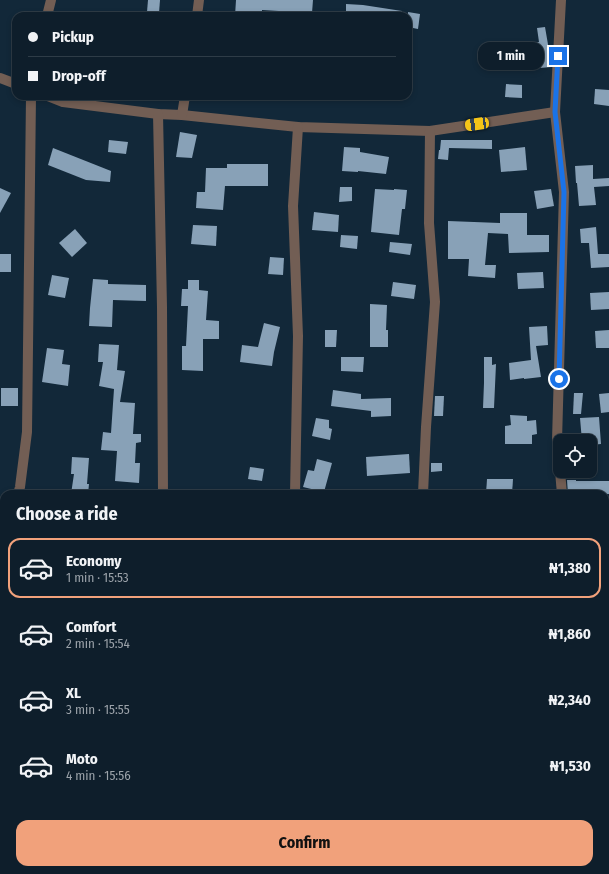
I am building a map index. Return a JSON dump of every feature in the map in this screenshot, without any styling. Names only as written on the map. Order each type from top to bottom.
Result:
[{"type":"street","points":[[48,12],[51,0]]},
{"type":"street","points":[[197,12],[199,0]]},
{"type":"street","points":[[557,434],[564,192],[555,112],[562,0]]},
{"type":"street","points":[[0,78],[12,82]]},
{"type":"street","points":[[19,490],[27,432],[31,100]]},
{"type":"street","points":[[58,100],[63,102],[158,114],[182,115],[298,127],[430,131],[555,112]]},
{"type":"street","points":[[182,115],[184,100]]},
{"type":"street","points":[[158,114],[162,307],[163,490]]},
{"type":"street","points":[[295,490],[298,336],[293,206],[298,127]]},
{"type":"street","points":[[422,490],[434,302],[429,223],[430,131]]},
{"type":"street","points":[[561,478],[562,490]]},
{"type":"building","points":[[148,0],[160,0],[159,12],[147,12]]},
{"type":"building","points":[[236,0],[313,0],[312,12],[262,10],[262,12],[235,12]]},
{"type":"building","points":[[346,4],[402,11],[402,12],[346,12]]},
{"type":"building","points":[[412,13],[420,14],[418,29],[412,28]]},
{"type":"building","points":[[545,27],[550,56],[552,56],[551,67],[540,68],[540,65],[497,70],[495,49],[539,42],[537,28]]},
{"type":"building","points":[[506,84],[522,85],[522,98],[505,97]]},
{"type":"building","points":[[595,89],[609,90],[609,106],[594,104]]},
{"type":"building","points":[[180,132],[197,135],[192,158],[176,157]]},
{"type":"building","points":[[109,140],[128,142],[126,154],[108,152]]},
{"type":"building","points":[[441,140],[492,140],[492,149],[449,148],[448,160],[438,159]]},
{"type":"building","points":[[344,147],[360,148],[360,152],[389,157],[386,174],[342,171]]},
{"type":"building","points":[[525,147],[527,170],[501,172],[499,150]]},
{"type":"building","points":[[53,148],[111,171],[110,182],[86,180],[48,165]]},
{"type":"building","points":[[227,164],[268,164],[268,186],[225,186],[223,210],[196,208],[197,192],[205,192],[206,168],[227,168]]},
{"type":"building","points":[[593,165],[593,179],[609,178],[609,186],[594,187],[596,205],[579,206],[575,166]]},
{"type":"building","points":[[340,187],[352,187],[352,201],[339,202]]},
{"type":"building","points":[[0,188],[11,193],[0,213]]},
{"type":"building","points":[[375,189],[407,190],[405,209],[402,209],[399,235],[371,232]]},
{"type":"building","points":[[551,189],[554,206],[537,209],[534,191]]},
{"type":"building","points":[[314,212],[339,215],[338,232],[312,230]]},
{"type":"building","points":[[500,213],[527,213],[527,235],[549,235],[549,252],[509,253],[508,234],[488,233],[485,265],[496,265],[495,278],[468,276],[469,259],[448,259],[448,221],[500,223]]},
{"type":"building","points":[[193,225],[217,226],[216,246],[191,244]]},
{"type":"building","points":[[596,227],[598,254],[609,254],[609,267],[591,268],[589,243],[581,243],[580,229]]},
{"type":"building","points":[[75,229],[87,243],[72,257],[59,243]]},
{"type":"building","points":[[341,235],[358,236],[357,249],[340,247]]},
{"type":"building","points":[[390,242],[412,244],[410,255],[389,252]]},
{"type":"building","points":[[0,254],[11,254],[11,272],[0,272]]},
{"type":"building","points":[[270,257],[284,258],[283,275],[268,274]]},
{"type":"building","points":[[543,272],[544,288],[518,289],[517,273]]},
{"type":"building","points":[[52,275],[69,278],[65,298],[48,295]]},
{"type":"building","points":[[93,279],[108,280],[108,284],[146,285],[146,301],[113,300],[112,327],[89,326]]},
{"type":"building","points":[[188,280],[199,280],[199,290],[208,291],[206,320],[219,321],[219,339],[203,339],[203,371],[182,370],[182,346],[186,346],[188,306],[181,306],[182,289],[188,289]]},
{"type":"building","points":[[393,282],[416,285],[414,299],[391,296]]},
{"type":"building","points":[[609,292],[609,309],[591,310],[590,293]]},
{"type":"building","points":[[370,304],[387,305],[386,330],[388,330],[388,347],[370,347]]},
{"type":"building","points":[[264,323],[280,327],[272,366],[240,362],[242,345],[258,347]]},
{"type":"building","points":[[547,326],[548,345],[536,346],[541,377],[510,380],[509,363],[531,360],[529,327]]},
{"type":"building","points":[[325,330],[337,330],[336,347],[325,347]]},
{"type":"building","points":[[609,330],[609,348],[596,348],[595,331]]},
{"type":"building","points":[[99,344],[119,345],[117,370],[125,371],[120,402],[135,403],[133,434],[141,434],[141,442],[136,443],[135,463],[140,463],[139,483],[115,481],[117,451],[101,450],[103,432],[111,433],[114,389],[99,386],[103,362],[98,362]]},
{"type":"building","points":[[47,348],[64,350],[62,364],[70,365],[68,386],[42,382]]},
{"type":"building","points":[[341,357],[364,357],[363,372],[341,371]]},
{"type":"building","points":[[484,357],[492,357],[492,365],[496,364],[494,408],[483,408]]},
{"type":"building","points":[[1,388],[18,388],[18,406],[1,406]]},
{"type":"building","points":[[333,390],[361,394],[361,399],[391,398],[391,416],[371,417],[371,411],[331,406]]},
{"type":"building","points":[[574,393],[583,393],[581,414],[573,414]]},
{"type":"building","points":[[609,393],[609,412],[601,413],[599,394]]},
{"type":"building","points":[[435,396],[444,396],[443,416],[434,416]]},
{"type":"building","points":[[510,415],[527,416],[527,421],[536,420],[537,434],[532,435],[532,444],[505,444],[505,426],[511,425]]},
{"type":"building","points":[[599,417],[601,444],[597,444],[597,434],[581,434],[580,418]]},
{"type":"building","points":[[316,418],[329,420],[329,428],[332,429],[330,440],[312,436]]},
{"type":"building","points":[[409,454],[410,473],[367,476],[366,457]]},
{"type":"building","points":[[72,457],[89,458],[87,484],[89,484],[88,490],[72,490],[74,474],[71,474]]},
{"type":"building","points":[[317,459],[332,463],[325,490],[316,490],[303,487],[308,470],[314,471]]},
{"type":"building","points":[[431,463],[442,463],[442,471],[431,472]]},
{"type":"building","points":[[250,467],[264,469],[262,481],[248,479]]},
{"type":"building","points":[[487,479],[513,479],[512,490],[486,490]]},
{"type":"building","points":[[567,480],[609,481],[609,490],[568,490]]},
{"type":"route","points":[[558,56],[555,112],[564,192],[559,379]]}]
